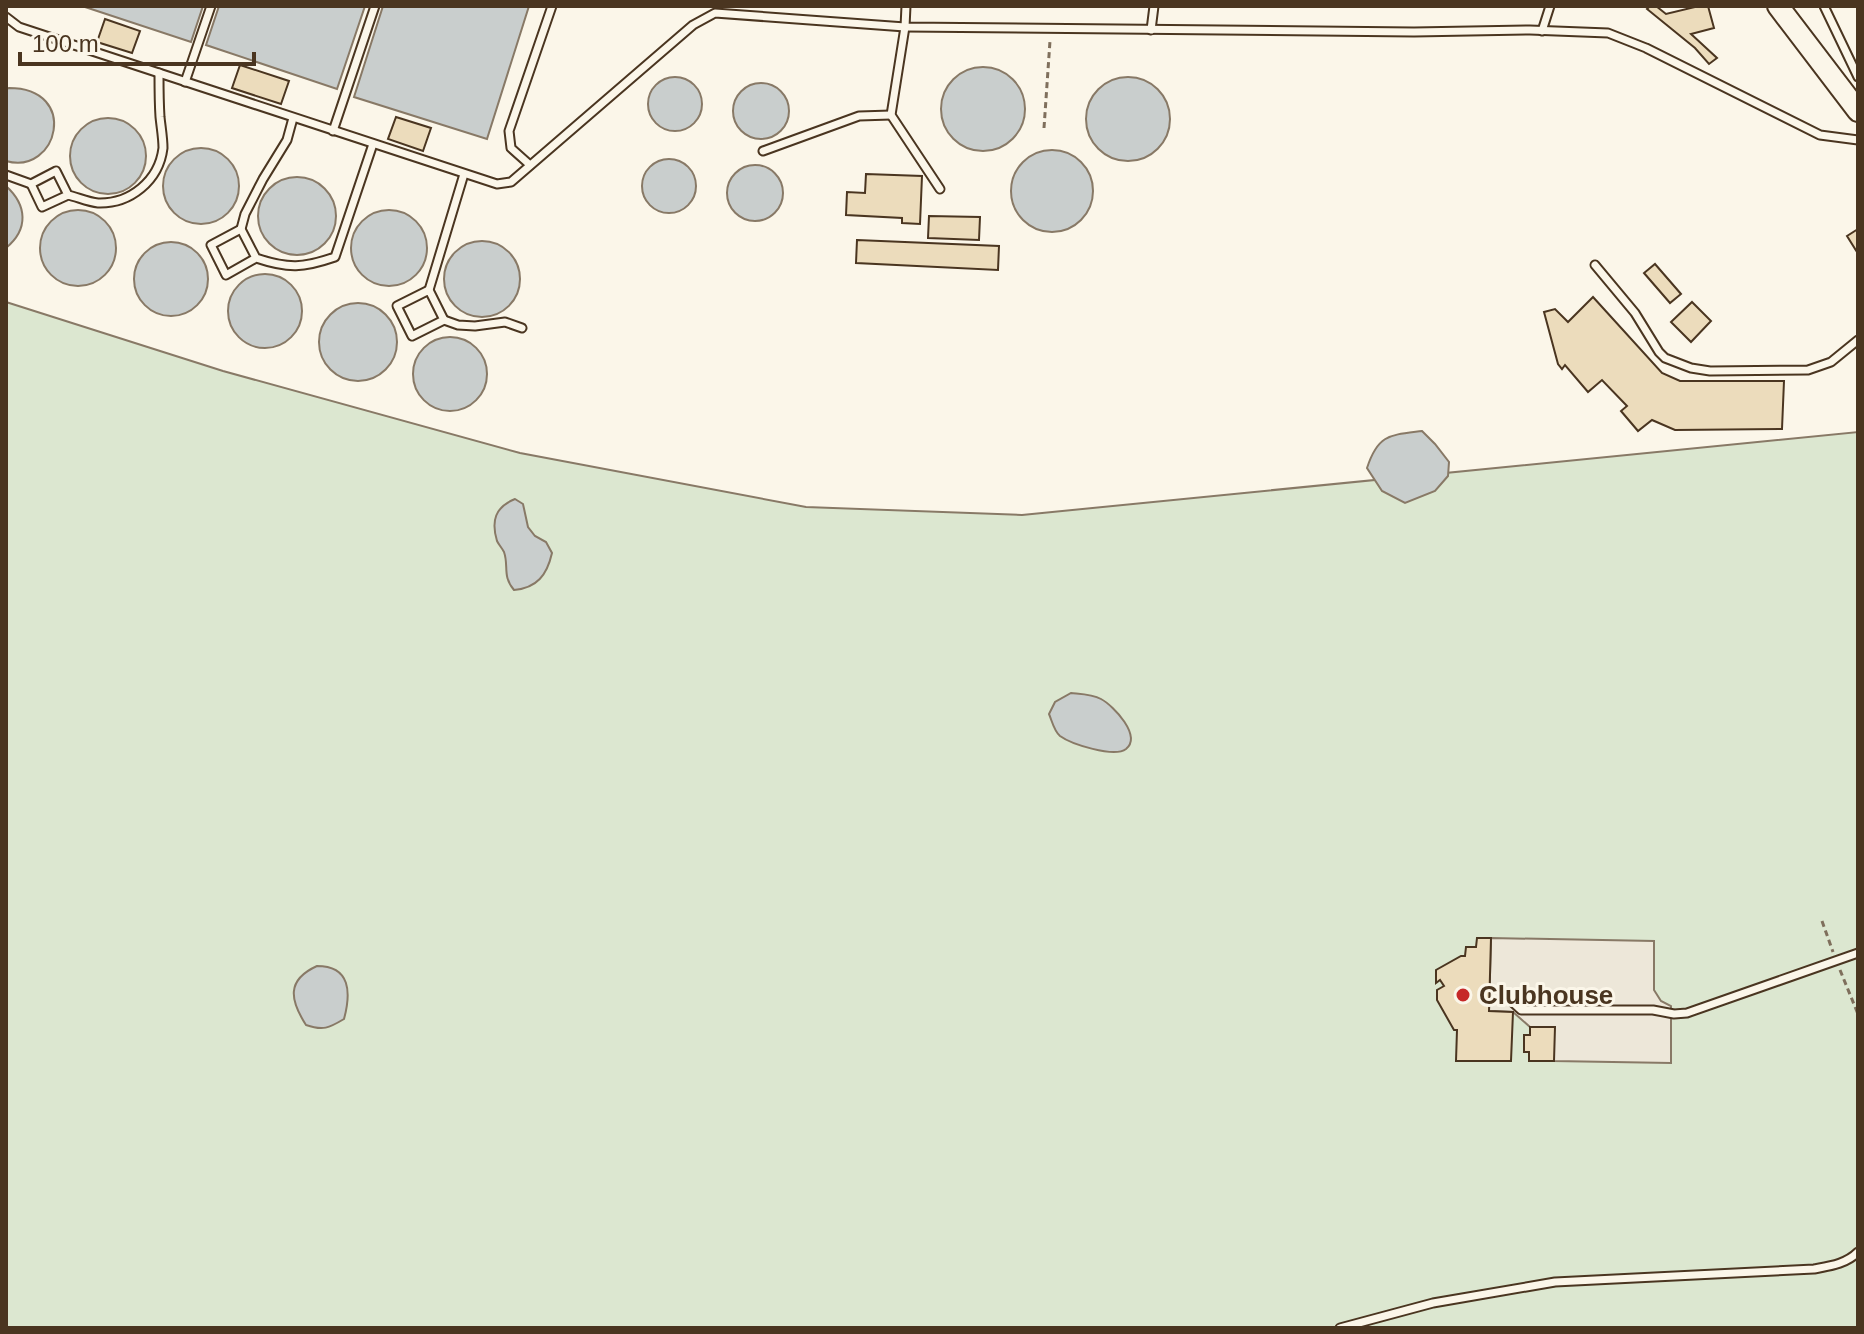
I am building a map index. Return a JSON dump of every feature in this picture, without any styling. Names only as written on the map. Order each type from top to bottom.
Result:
[{"type":"main road","points":[[1778,6],[1858,111]]},
{"type":"lane","points":[[185,82],[211,6]]},
{"type":"lane","points":[[333,131],[375,6]]},
{"type":"lane","points":[[530,165],[511,148],[509,131],[552,6]]},
{"type":"lane","points":[[906,6],[891,115],[940,189]]},
{"type":"lane","points":[[1151,30],[1154,6]]},
{"type":"lane","points":[[1542,31],[1550,6]]},
{"type":"lane","points":[[1824,6],[1858,77]]},
{"type":"lane","points":[[6,17],[19,27],[497,184],[511,182],[693,25],[715,13],[905,27],[1608,33],[1646,48],[1820,135],[1858,140]]},
{"type":"lane","points":[[6,175],[31,184],[42,207],[68,195],[96,203],[131,196],[145,186],[156,170],[163,149],[158,100],[159,73]]},
{"type":"lane","points":[[763,151],[859,116],[891,115]]},
{"type":"lane","points":[[293,118],[287,140],[263,179],[241,229],[256,258],[299,267],[335,257],[373,144]]},
{"type":"lane","points":[[31,184],[56,171],[68,195]]},
{"type":"lane","points":[[464,174],[429,290],[444,320],[475,326],[505,322],[522,328]]},
{"type":"lane","points":[[241,229],[211,245],[226,275],[256,258]]},
{"type":"lane","points":[[1595,265],[1635,313],[1659,352],[1665,358],[1691,368],[1710,371],[1808,370],[1831,362],[1858,340]]},
{"type":"lane","points":[[429,290],[397,306],[412,336],[444,320]]},
{"type":"lane","points":[[1509,999],[1521,1010],[1687,1013],[1858,953]]},
{"type":"lane","points":[[1340,1328],[1433,1303],[1555,1282],[1814,1269],[1835,1265],[1858,1252]]},
{"type":"path","points":[[1044,128],[1050,29]]},
{"type":"green space","points":[[6,302],[223,371],[520,453],[806,507],[1022,515],[1858,432],[1858,1328],[6,1328]]},
{"type":"shaded area","points":[[82,6],[203,6],[191,42]]},
{"type":"shaded area","points":[[219,6],[365,6],[337,89],[206,45]]},
{"type":"shaded area","points":[[383,6],[529,6],[487,139],[354,97]]},
{"type":"shaded area","points":[[983,67],[999,70],[1013,79],[1022,93],[1025,109],[1022,125],[1013,139],[999,148],[983,151],[967,148],[953,139],[944,125],[941,109],[944,93],[953,79],[967,70]]},
{"type":"shaded area","points":[[675,77],[694,85],[702,104],[694,123],[675,131],[656,123],[648,104],[656,85]]},
{"type":"shaded area","points":[[1120,77],[1136,77],[1152,84],[1163,95],[1170,119],[1167,135],[1158,149],[1136,161],[1120,161],[1104,154],[1093,143],[1086,127],[1086,111],[1093,95],[1104,84]]},
{"type":"shaded area","points":[[761,83],[780,92],[789,111],[780,130],[761,139],[742,130],[733,111],[742,92]]},
{"type":"shaded area","points":[[6,89],[31,92],[46,102],[53,115],[54,130],[49,144],[38,156],[24,162],[6,161]]},
{"type":"shaded area","points":[[108,118],[123,121],[135,129],[143,141],[146,156],[143,171],[135,183],[123,191],[108,194],[93,191],[81,183],[73,171],[70,156],[73,141],[81,129],[93,121]]},
{"type":"shaded area","points":[[201,148],[216,151],[228,159],[236,171],[239,186],[236,201],[228,213],[216,221],[201,224],[186,221],[174,213],[166,201],[163,186],[166,171],[174,159],[186,151]]},
{"type":"shaded area","points":[[1052,150],[1068,153],[1081,162],[1090,175],[1093,191],[1090,207],[1081,220],[1068,229],[1052,232],[1036,229],[1023,220],[1014,207],[1011,191],[1014,175],[1023,162],[1036,153]]},
{"type":"shaded area","points":[[669,159],[688,167],[696,186],[688,205],[669,213],[650,205],[642,186],[650,167]]},
{"type":"shaded area","points":[[755,165],[775,173],[783,193],[775,213],[755,221],[735,213],[727,193],[735,173]]},
{"type":"shaded area","points":[[297,177],[312,180],[325,188],[333,201],[336,216],[333,231],[325,244],[312,252],[297,255],[282,252],[269,244],[261,231],[258,216],[261,201],[269,188],[282,180]]},
{"type":"shaded area","points":[[6,186],[18,201],[22,225],[6,248]]},
{"type":"shaded area","points":[[78,210],[93,213],[105,221],[113,233],[116,248],[113,263],[105,275],[93,283],[78,286],[63,283],[51,275],[43,263],[40,248],[43,233],[51,221],[63,213]]},
{"type":"shaded area","points":[[389,210],[403,213],[416,221],[424,234],[427,248],[424,262],[416,275],[403,283],[389,286],[375,283],[362,275],[354,262],[351,248],[354,234],[362,221],[375,213]]},
{"type":"shaded area","points":[[482,241],[496,244],[509,252],[517,265],[520,279],[517,293],[509,306],[496,314],[482,317],[468,314],[455,306],[447,293],[444,279],[447,265],[455,252],[468,244]]},
{"type":"shaded area","points":[[171,242],[192,248],[202,258],[208,279],[202,300],[192,310],[171,316],[150,310],[140,300],[134,279],[140,258],[150,248]]},
{"type":"shaded area","points":[[265,274],[286,280],[296,290],[302,311],[296,332],[286,342],[265,348],[244,342],[234,332],[228,311],[234,290],[244,280]]},
{"type":"shaded area","points":[[358,303],[373,306],[385,315],[394,327],[397,342],[394,357],[385,369],[373,378],[358,381],[343,378],[331,369],[322,357],[319,342],[322,327],[331,315],[343,306]]},
{"type":"shaded area","points":[[450,337],[464,340],[476,348],[484,360],[487,374],[484,388],[476,400],[464,408],[450,411],[436,408],[424,400],[416,388],[413,374],[416,360],[424,348],[436,340]]},
{"type":"shaded area","points":[[1422,431],[1449,462],[1448,476],[1435,491],[1405,503],[1382,491],[1367,468],[1381,442],[1393,436]]},
{"type":"shaded area","points":[[515,499],[523,504],[528,527],[535,536],[546,542],[552,553],[540,579],[514,590],[508,580],[504,552],[497,541],[494,527],[499,511]]},
{"type":"shaded area","points":[[1071,693],[1098,697],[1113,708],[1129,729],[1131,737],[1126,749],[1112,752],[1093,749],[1058,734],[1049,714],[1055,702]]},
{"type":"shaded area","points":[[1491,938],[1654,941],[1654,990],[1661,1001],[1671,1006],[1671,1063],[1554,1061],[1554,1027],[1530,1027],[1513,1012],[1489,1011]]},
{"type":"shaded area","points":[[317,966],[328,967],[342,976],[348,1000],[344,1019],[322,1028],[306,1025],[294,999],[300,978]]},
{"type":"building","points":[[1656,6],[1666,14],[1708,6],[1714,28],[1691,34],[1717,58],[1709,64],[1695,48],[1647,9]]},
{"type":"building","points":[[105,19],[140,31],[132,53],[97,42]]},
{"type":"building","points":[[240,65],[289,81],[281,104],[232,88]]},
{"type":"building","points":[[396,117],[431,128],[423,151],[388,139]]},
{"type":"building","points":[[866,174],[922,176],[920,224],[902,223],[902,218],[846,215],[847,192],[865,193]]},
{"type":"building","points":[[929,216],[980,217],[979,240],[928,238]]},
{"type":"building","points":[[1858,229],[1858,252],[1857,252],[1847,236]]},
{"type":"building","points":[[857,240],[999,246],[998,270],[856,263]]},
{"type":"building","points":[[1655,264],[1681,294],[1670,303],[1644,273]]},
{"type":"building","points":[[1593,297],[1662,373],[1680,381],[1784,381],[1782,429],[1675,430],[1652,420],[1638,431],[1621,411],[1627,406],[1602,380],[1588,392],[1565,365],[1562,369],[1558,364],[1544,312],[1555,309],[1568,322]]},
{"type":"building","points":[[1692,302],[1711,321],[1691,342],[1671,322]]},
{"type":"building","name":"Clubhouse","points":[[1477,938],[1491,938],[1489,1011],[1513,1012],[1511,1061],[1456,1061],[1457,1030],[1454,1030],[1437,1000],[1437,990],[1444,986],[1440,980],[1436,983],[1436,970],[1465,956],[1466,947],[1476,947]]},
{"type":"building","points":[[1530,1027],[1555,1027],[1554,1061],[1529,1061],[1529,1052],[1524,1052],[1524,1035],[1530,1035]]},
{"type":"place","name":"Clubhouse","points":[[1463,995]]}]
